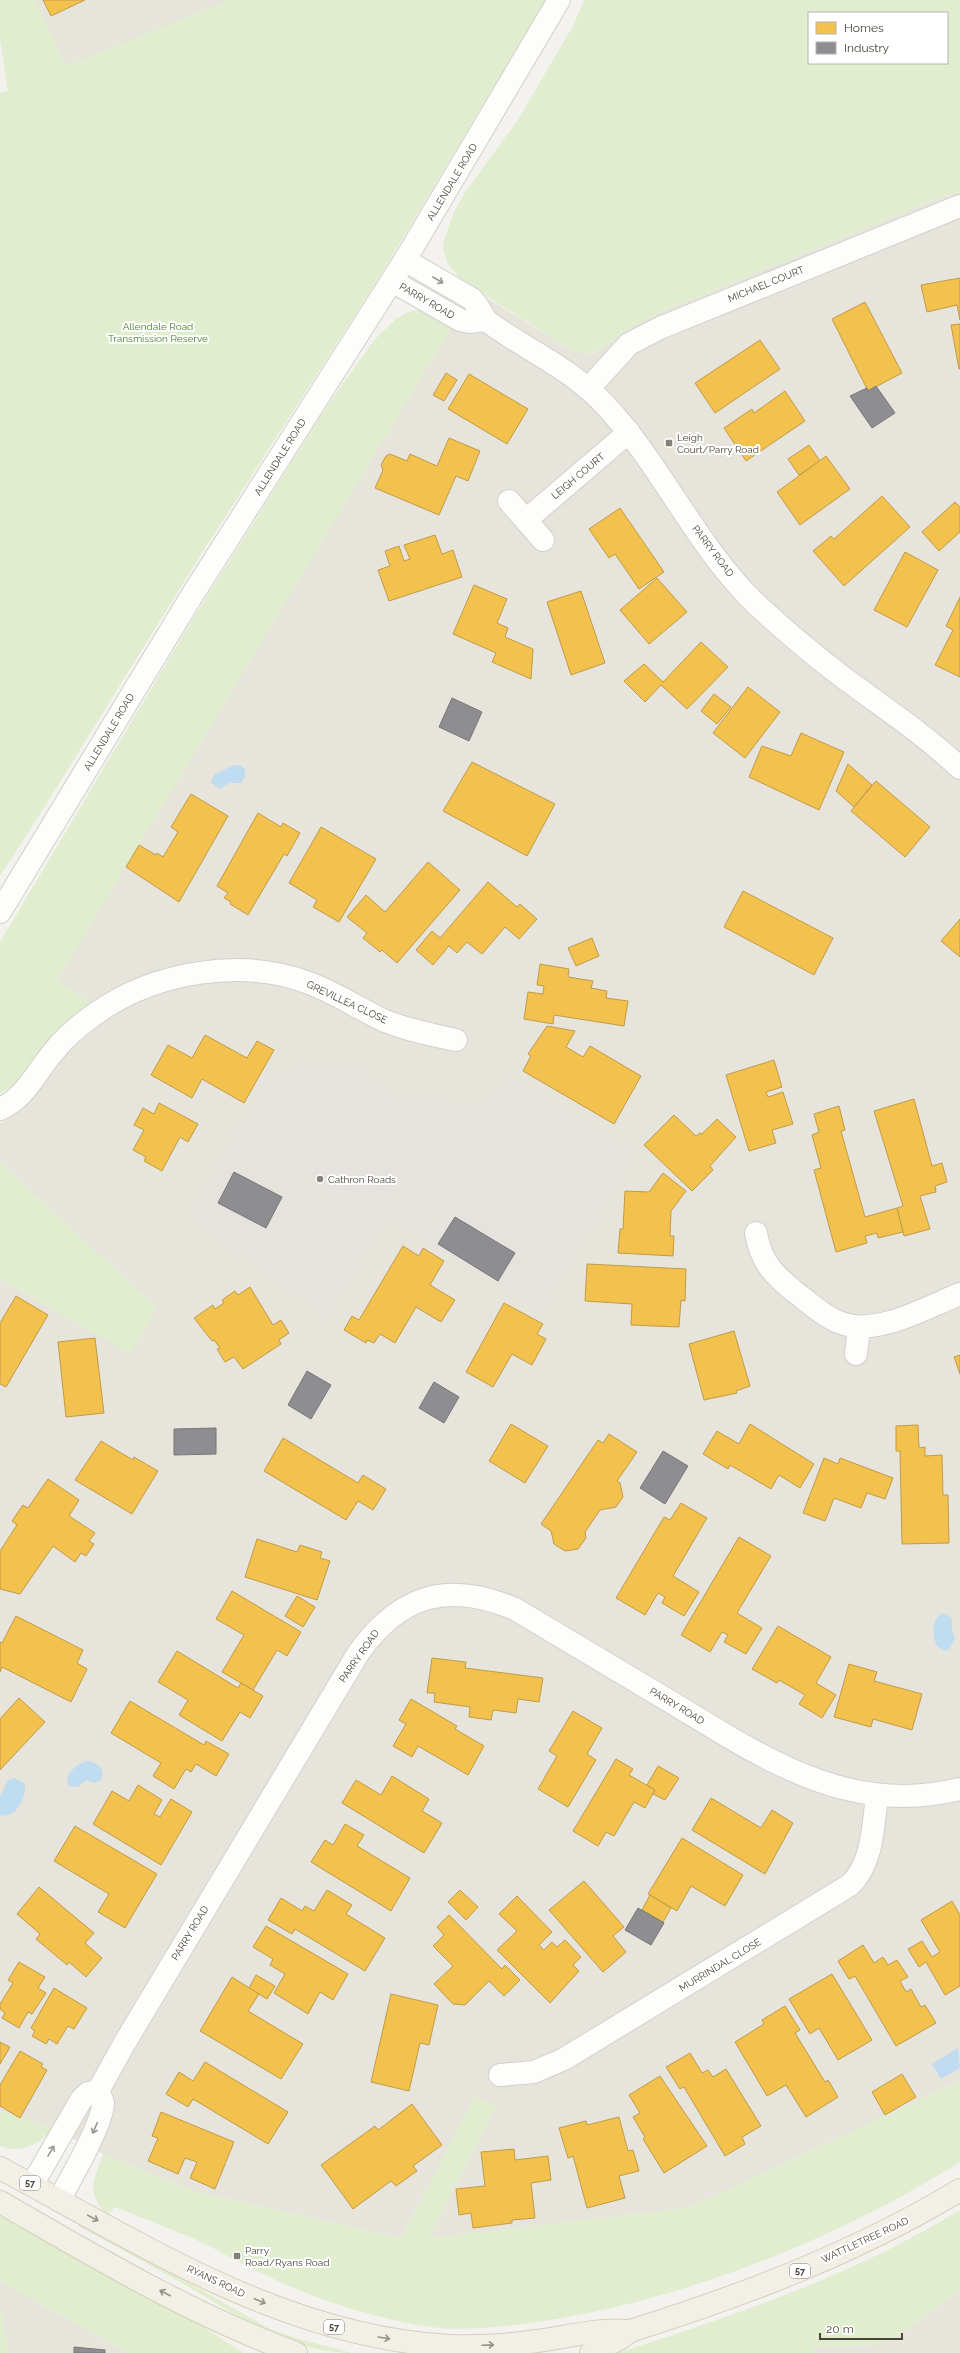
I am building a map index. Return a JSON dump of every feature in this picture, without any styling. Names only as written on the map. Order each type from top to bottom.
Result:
[{"type":"main road","name":"RYANS ROAD","points":[[0,2168],[167,2258],[284,2311],[342,2329],[421,2348],[449,2349]]},
{"type":"main road","points":[[32,2185],[8,2207],[144,2283],[231,2326],[296,2353]]},
{"type":"main road","name":"WATTLETREE ROAD","points":[[591,2353],[619,2339],[630,2331],[706,2307],[780,2279],[881,2234],[960,2190]]},
{"type":"main road","points":[[44,2228],[59,2200]]},
{"type":"main road","name":"WATTLETREE ROAD","points":[[449,2349],[508,2344],[605,2330],[630,2331]]},
{"type":"street","name":"ALLENDALE ROAD","points":[[0,912],[195,591],[405,260],[559,0]]},
{"type":"street","name":"MICHAEL COURT","points":[[589,388],[629,344],[660,328],[960,206]]},
{"type":"street","points":[[405,260],[472,299],[479,306],[485,320]]},
{"type":"street","name":"PARRY ROAD","points":[[392,281],[460,320],[470,322],[485,320],[553,361],[589,388],[629,432],[669,487],[704,541],[754,602],[812,654],[914,727],[960,768]]},
{"type":"street","name":"LEIGH COURT","points":[[526,520],[629,432]]},
{"type":"street","points":[[509,501],[543,540]]},
{"type":"street","name":"GREVILLEA CLOSE","points":[[0,1109],[20,1097],[55,1049],[96,1014],[123,996],[152,984],[181,976],[213,972],[240,971],[280,975],[315,985],[402,1027],[456,1040]]},
{"type":"street","points":[[756,1233],[762,1258],[782,1281],[828,1316],[843,1324],[859,1328],[875,1327],[960,1294]]},
{"type":"street","points":[[856,1354],[859,1328]]},
{"type":"street","name":"PARRY ROAD","points":[[98,2092],[124,2044],[359,1652],[372,1633],[387,1618],[404,1608],[423,1600],[447,1595],[471,1595],[492,1600],[515,1609],[773,1762],[816,1782],[877,1796],[923,1794],[960,1789]]},
{"type":"street","name":"MURRINDAL CLOSE","points":[[500,2075],[534,2072],[564,2059],[850,1885],[859,1877],[865,1864],[877,1796]]},
{"type":"street","points":[[32,2185],[81,2100],[88,2093],[98,2092],[103,2101],[102,2112],[77,2168],[59,2200]]},
{"type":"shaded area","points":[[35,0],[305,0],[119,179]]},
{"type":"shaded area","points":[[960,192],[960,2081],[688,2208],[428,2238],[495,2107],[475,2096],[401,2238],[197,2192],[103,2154],[52,2128],[0,2111],[0,1279],[55,1311],[157,1308],[0,1163],[0,1123],[17,1113],[27,1104],[62,1058],[110,1015],[56,981],[474,290],[568,348],[587,354],[597,352],[633,325],[652,316],[938,198]]},
{"type":"shaded area","points":[[367,1065],[369,1079],[398,1099],[491,1106],[509,1076],[634,1152],[540,1310],[387,1217],[327,1316],[190,1216],[272,1073]]},
{"type":"shaded area","points":[[0,2281],[128,2353],[9,2353],[0,2307]]},
{"type":"shaded area","points":[[960,2290],[960,2353],[813,2353],[815,2347],[875,2345],[893,2340]]},
{"type":"green space","name":"Allendale Road Transmission Reserve","points":[[0,0],[35,0],[66,66],[229,0],[546,0],[377,281],[200,556],[0,876],[0,93],[8,90],[0,39]]},
{"type":"green space","points":[[584,0],[960,0],[960,192],[938,198],[652,316],[620,335],[596,352],[577,352],[568,348],[462,281],[448,264],[443,250],[444,240],[454,212],[466,191],[519,118],[574,24]]},
{"type":"green space","points":[[416,310],[424,311],[453,325],[57,981],[93,1004],[43,1047],[13,1087],[0,1093],[0,942],[194,617],[327,406],[375,339],[396,319],[408,312]]},
{"type":"green space","points":[[0,1163],[157,1308],[130,1354],[0,1279]]},
{"type":"green space","points":[[960,2081],[960,2162],[913,2190],[812,2240],[760,2262],[706,2281],[652,2298],[598,2311],[512,2325],[450,2329],[398,2321],[339,2305],[319,2298],[248,2267],[203,2243],[115,2207],[107,2215],[100,2207],[96,2199],[93,2186],[103,2154],[197,2192],[401,2238],[475,2096],[496,2107],[429,2238],[688,2208]]},
{"type":"green space","points":[[0,2111],[52,2128],[42,2139],[29,2146],[15,2149],[0,2146]]},
{"type":"green space","points":[[0,2210],[184,2311],[202,2326],[243,2353],[128,2353],[0,2281]]},
{"type":"green space","points":[[960,2210],[960,2290],[893,2340],[875,2345],[815,2347],[813,2353],[617,2353],[749,2309],[793,2292],[878,2255]]},
{"type":"green space","points":[[81,2221],[268,2328],[296,2338],[352,2353],[307,2347],[244,2320],[185,2285],[78,2226]]},
{"type":"green space","points":[[0,2307],[9,2353],[0,2353]]},
{"type":"water","points":[[233,765],[241,766],[245,770],[245,777],[241,783],[230,783],[219,789],[211,782],[214,775]]},
{"type":"water","points":[[944,1613],[952,1618],[952,1630],[955,1638],[950,1649],[945,1651],[937,1646],[934,1637],[935,1622],[940,1615]]},
{"type":"water","points":[[87,1761],[95,1763],[102,1770],[102,1777],[100,1781],[95,1783],[86,1780],[78,1787],[69,1786],[69,1774],[75,1767]]},
{"type":"water","points":[[14,1778],[24,1783],[25,1788],[23,1800],[11,1814],[6,1816],[0,1815],[0,1797],[8,1780]]},
{"type":"water","points":[[958,2048],[960,2068],[941,2079],[932,2064]]},
{"type":"building: Homes","points":[[43,0],[85,0],[51,16]]},
{"type":"building: Homes","points":[[960,278],[960,320],[957,305],[927,312],[921,285]]},
{"type":"building: Homes","points":[[865,302],[902,373],[868,391],[832,319]]},
{"type":"building: Homes","points":[[960,324],[960,369],[959,369],[951,325]]},
{"type":"building: Homes","points":[[760,340],[780,369],[715,413],[695,383]]},
{"type":"building: Homes","points":[[446,373],[457,380],[444,401],[433,395]]},
{"type":"building: Homes","points":[[469,374],[528,409],[507,444],[448,409]]},
{"type":"building: Homes","points":[[785,391],[805,421],[746,461],[724,428],[752,409],[754,413]]},
{"type":"building: Homes","points":[[449,438],[480,451],[468,481],[456,476],[439,515],[375,488],[383,470],[381,465],[386,456],[390,454],[407,461],[410,454],[437,466]]},
{"type":"building: Homes","points":[[809,445],[820,461],[799,475],[788,459]]},
{"type":"building: Homes","points":[[826,456],[850,489],[800,525],[777,492]]},
{"type":"building: Homes","points":[[882,496],[910,527],[844,586],[813,551],[831,536],[834,539]]},
{"type":"building: Homes","points":[[955,502],[960,507],[960,532],[939,551],[922,532]]},
{"type":"building: Homes","points":[[620,508],[664,572],[639,589],[615,554],[609,558],[589,529]]},
{"type":"building: Homes","points":[[435,535],[442,554],[453,550],[462,577],[389,601],[378,570],[390,566],[385,551],[399,546],[404,561],[410,559],[404,545]]},
{"type":"building: Homes","points":[[905,552],[938,570],[907,627],[874,610]]},
{"type":"building: Homes","points":[[657,578],[687,612],[649,644],[620,610]]},
{"type":"building: Homes","points":[[474,585],[507,599],[497,623],[508,628],[505,637],[533,649],[531,679],[492,662],[496,653],[453,634]]},
{"type":"building: Homes","points":[[581,591],[605,663],[571,675],[547,602]]},
{"type":"building: Homes","points":[[960,597],[960,677],[935,665],[953,630],[946,626]]},
{"type":"building: Homes","points":[[701,642],[728,667],[687,709],[661,685],[645,702],[624,681],[644,664],[663,682]]},
{"type":"building: Homes","points":[[748,687],[780,712],[745,758],[713,733]]},
{"type":"building: Homes","points":[[714,694],[731,707],[717,724],[701,711]]},
{"type":"building: Homes","points":[[801,733],[844,752],[819,810],[749,777],[762,746],[791,756]]},
{"type":"building: Homes","points":[[472,762],[555,804],[527,856],[443,811]]},
{"type":"building: Homes","points":[[848,764],[872,785],[854,807],[836,791]]},
{"type":"building: Homes","points":[[876,781],[930,827],[905,857],[851,811]]},
{"type":"building: Homes","points":[[191,794],[228,816],[179,902],[126,867],[139,845],[156,855],[157,853],[163,857],[178,832],[171,827]]},
{"type":"building: Homes","points":[[258,813],[281,827],[283,823],[300,833],[287,856],[284,854],[248,915],[230,904],[231,902],[224,898],[228,893],[217,886]]},
{"type":"building: Homes","points":[[321,827],[376,859],[339,922],[313,907],[317,900],[289,883]]},
{"type":"building: Homes","points":[[428,862],[460,890],[397,963],[382,950],[380,952],[363,938],[367,933],[347,917],[366,895],[385,912]]},
{"type":"building: Homes","points":[[488,882],[517,907],[520,904],[537,919],[519,939],[505,927],[482,954],[467,942],[457,953],[449,946],[433,965],[416,950],[432,931],[440,938]]},
{"type":"building: Homes","points":[[743,891],[833,938],[814,975],[724,927]]},
{"type":"building: Homes","points":[[960,919],[960,957],[941,941]]},
{"type":"building: Homes","points":[[592,938],[599,956],[576,966],[568,948]]},
{"type":"building: Homes","points":[[540,964],[569,969],[568,977],[593,981],[591,988],[607,991],[606,998],[628,1001],[624,1026],[554,1015],[553,1024],[524,1019],[528,992],[543,994],[544,986],[537,985]]},
{"type":"building: Homes","points":[[547,1026],[575,1031],[566,1047],[583,1057],[590,1046],[641,1076],[614,1124],[523,1071],[531,1056],[528,1054]]},
{"type":"building: Homes","points":[[205,1035],[247,1058],[257,1041],[274,1050],[244,1103],[202,1079],[192,1098],[151,1075],[168,1045],[192,1058]]},
{"type":"building: Homes","points":[[774,1060],[782,1087],[766,1092],[768,1097],[783,1092],[793,1124],[772,1130],[776,1143],[749,1151],[726,1075]]},
{"type":"building: Homes","points":[[914,1099],[932,1166],[942,1163],[947,1182],[935,1186],[936,1192],[920,1196],[930,1229],[904,1236],[897,1208],[903,1206],[874,1111]]},
{"type":"building: Homes","points":[[159,1103],[198,1124],[188,1142],[180,1137],[162,1171],[144,1161],[146,1157],[133,1150],[144,1130],[134,1125],[143,1108],[154,1114]]},
{"type":"building: Homes","points":[[839,1106],[845,1130],[841,1131],[865,1217],[897,1208],[903,1232],[878,1238],[877,1233],[865,1236],[867,1243],[836,1252],[814,1170],[821,1168],[812,1135],[819,1132],[814,1114]]},
{"type":"building: Homes","points":[[674,1115],[696,1136],[700,1133],[702,1134],[717,1119],[736,1137],[710,1166],[713,1170],[692,1191],[644,1145]]},
{"type":"building: Homes","points":[[663,1173],[686,1191],[671,1211],[670,1236],[674,1236],[673,1256],[618,1253],[620,1229],[623,1229],[625,1191],[649,1192]]},
{"type":"building: Homes","points":[[403,1246],[419,1256],[423,1248],[444,1261],[430,1285],[455,1300],[441,1322],[416,1307],[395,1343],[380,1334],[374,1343],[367,1340],[366,1343],[344,1330],[352,1316],[359,1320]]},
{"type":"building: Homes","points":[[587,1264],[686,1269],[685,1301],[681,1300],[679,1327],[631,1325],[632,1304],[585,1301]]},
{"type":"building: Homes","points":[[250,1287],[273,1325],[281,1320],[289,1333],[279,1340],[281,1344],[243,1369],[234,1357],[225,1362],[217,1349],[220,1348],[214,1340],[212,1341],[194,1318],[213,1305],[215,1309],[224,1303],[222,1300],[235,1291],[238,1295]]},
{"type":"building: Homes","points":[[16,1296],[48,1315],[6,1387],[0,1384],[0,1323]]},
{"type":"building: Homes","points":[[504,1303],[543,1324],[537,1334],[546,1339],[532,1365],[512,1354],[493,1387],[466,1372]]},
{"type":"building: Homes","points":[[734,1331],[750,1386],[736,1391],[737,1393],[704,1400],[689,1344]]},
{"type":"building: Homes","points":[[95,1338],[104,1413],[66,1417],[58,1342]]},
{"type":"building: Homes","points":[[960,1355],[960,1374],[954,1357]]},
{"type":"building: Homes","points":[[511,1424],[548,1446],[525,1483],[489,1461]]},
{"type":"building: Homes","points":[[750,1424],[814,1464],[800,1488],[779,1475],[771,1489],[730,1465],[728,1469],[703,1454],[717,1431],[739,1444]]},
{"type":"building: Homes","points":[[918,1425],[919,1448],[925,1447],[925,1456],[942,1455],[943,1495],[948,1495],[949,1543],[902,1544],[900,1451],[896,1451],[896,1426]]},
{"type":"building: Homes","points":[[609,1434],[637,1452],[617,1481],[620,1483],[623,1497],[616,1507],[600,1510],[585,1532],[586,1538],[578,1549],[565,1551],[554,1544],[551,1531],[541,1524],[598,1440],[603,1443]]},
{"type":"building: Homes","points":[[283,1438],[358,1483],[363,1475],[386,1489],[373,1510],[358,1501],[346,1520],[264,1471]]},
{"type":"building: Homes","points":[[101,1441],[133,1460],[134,1457],[158,1471],[132,1514],[75,1480]]},
{"type":"building: Homes","points":[[824,1458],[838,1464],[840,1458],[893,1478],[885,1499],[867,1493],[861,1508],[834,1498],[825,1521],[803,1513]]},
{"type":"building: Homes","points":[[48,1479],[79,1500],[69,1516],[95,1533],[89,1541],[94,1544],[86,1556],[81,1553],[75,1562],[53,1546],[20,1594],[0,1589],[0,1551],[17,1525],[12,1521],[23,1505],[28,1508]]},
{"type":"building: Homes","points":[[681,1503],[707,1518],[673,1576],[699,1592],[684,1616],[662,1603],[665,1597],[658,1593],[645,1615],[616,1598],[664,1517],[670,1520]]},
{"type":"building: Homes","points":[[739,1537],[771,1556],[737,1613],[762,1628],[746,1654],[724,1642],[728,1635],[722,1632],[710,1652],[681,1635]]},
{"type":"building: Homes","points":[[257,1539],[297,1552],[300,1545],[322,1552],[320,1558],[330,1561],[317,1600],[245,1577]]},
{"type":"building: Homes","points":[[232,1591],[301,1632],[287,1656],[277,1650],[253,1690],[222,1672],[244,1635],[216,1619]]},
{"type":"building: Homes","points":[[297,1596],[315,1607],[303,1627],[285,1616]]},
{"type":"building: Homes","points":[[16,1616],[83,1650],[77,1663],[87,1669],[71,1702],[2,1667],[0,1672],[0,1642],[2,1643]]},
{"type":"building: Homes","points":[[778,1626],[831,1657],[816,1683],[836,1695],[822,1718],[799,1704],[805,1695],[779,1680],[777,1683],[752,1669]]},
{"type":"building: Homes","points":[[177,1651],[238,1688],[241,1683],[263,1696],[250,1718],[240,1712],[222,1741],[179,1715],[188,1700],[158,1682]]},
{"type":"building: Homes","points":[[432,1658],[466,1662],[465,1668],[543,1678],[539,1702],[518,1699],[516,1713],[493,1710],[491,1720],[469,1717],[470,1707],[434,1702],[435,1693],[427,1693]]},
{"type":"building: Homes","points":[[849,1664],[877,1672],[874,1681],[922,1694],[912,1730],[873,1719],[871,1727],[834,1717]]},
{"type":"building: Homes","points":[[19,1698],[45,1722],[0,1770],[0,1719]]},
{"type":"building: Homes","points":[[411,1699],[457,1726],[455,1729],[484,1746],[468,1775],[418,1746],[412,1757],[393,1746],[406,1724],[399,1720]]},
{"type":"building: Homes","points":[[130,1701],[204,1745],[206,1741],[229,1754],[216,1776],[196,1764],[191,1772],[186,1769],[174,1789],[153,1776],[161,1763],[111,1733]]},
{"type":"building: Homes","points":[[573,1711],[602,1728],[587,1754],[596,1760],[568,1807],[538,1789],[557,1756],[549,1751]]},
{"type":"building: Homes","points":[[616,1759],[633,1769],[629,1775],[655,1790],[645,1808],[634,1802],[614,1836],[606,1832],[598,1846],[573,1831]]},
{"type":"building: Homes","points":[[658,1766],[679,1778],[665,1800],[653,1794],[655,1790],[647,1785]]},
{"type":"building: Homes","points":[[392,1776],[429,1799],[422,1811],[442,1823],[424,1853],[342,1803],[356,1780],[381,1795]]},
{"type":"building: Homes","points":[[138,1785],[162,1800],[154,1814],[160,1817],[171,1799],[192,1812],[161,1865],[93,1824],[112,1791],[129,1801]]},
{"type":"building: Homes","points":[[711,1798],[761,1828],[772,1810],[793,1823],[765,1874],[692,1830]]},
{"type":"building: Homes","points":[[345,1824],[364,1835],[357,1846],[410,1878],[391,1911],[311,1862],[325,1840],[333,1845]]},
{"type":"building: Homes","points":[[75,1826],[157,1874],[125,1928],[98,1912],[109,1894],[54,1861]]},
{"type":"building: Homes","points":[[682,1838],[743,1875],[725,1906],[691,1886],[677,1911],[648,1894]]},
{"type":"building: Homes","points":[[584,1881],[624,1927],[613,1936],[626,1952],[603,1972],[549,1910]]},
{"type":"building: Homes","points":[[39,1887],[94,1933],[85,1943],[102,1958],[86,1977],[69,1962],[67,1965],[36,1939],[40,1934],[17,1914]]},
{"type":"building: Homes","points":[[327,1890],[352,1905],[346,1914],[385,1938],[365,1971],[295,1929],[292,1934],[268,1920],[281,1898],[302,1911],[305,1906],[314,1911]]},
{"type":"building: Homes","points":[[460,1890],[478,1907],[466,1920],[448,1902]]},
{"type":"building: Homes","points":[[650,1895],[671,1908],[663,1922],[642,1910]]},
{"type":"building: Homes","points":[[517,1896],[552,1932],[539,1945],[544,1950],[552,1942],[557,1947],[565,1940],[581,1957],[573,1965],[579,1971],[550,2003],[497,1950],[517,1931],[499,1914]]},
{"type":"building: Homes","points":[[952,1901],[960,1915],[960,1986],[945,1995],[926,1962],[919,1967],[908,1949],[922,1941],[932,1957],[940,1952],[921,1920]]},
{"type":"building: Homes","points":[[449,1915],[502,1969],[505,1965],[520,1980],[504,1996],[489,1981],[465,2005],[453,2004],[434,1984],[453,1966],[433,1946],[444,1935],[437,1927]]},
{"type":"building: Homes","points":[[266,1926],[348,1974],[333,2000],[320,1992],[308,2014],[274,1993],[285,1974],[270,1965],[273,1959],[253,1947]]},
{"type":"building: Homes","points":[[863,1945],[874,1963],[883,1957],[888,1965],[897,1960],[908,1977],[900,1981],[906,1992],[911,1989],[921,2007],[925,2005],[936,2023],[896,2046],[855,1976],[849,1979],[838,1961]]},
{"type":"building: Homes","points":[[19,1962],[45,1977],[38,1988],[46,1993],[32,2014],[28,2012],[19,2028],[2,2018],[5,2013],[0,2009],[0,2004],[13,1983],[8,1980]]},
{"type":"building: Homes","points":[[832,1974],[872,2040],[838,2060],[819,2028],[810,2034],[789,1999]]},
{"type":"building: Homes","points":[[256,1975],[275,1986],[267,1999],[249,1988]]},
{"type":"building: Homes","points":[[232,1977],[259,1994],[248,2011],[303,2044],[281,2079],[200,2031]]},
{"type":"building: Homes","points":[[54,1988],[87,2008],[74,2029],[68,2026],[57,2044],[49,2039],[46,2044],[32,2036],[35,2031],[31,2028]]},
{"type":"building: Homes","points":[[391,1994],[438,2005],[429,2045],[420,2043],[409,2091],[371,2082]]},
{"type":"building: Homes","points":[[785,2006],[800,2030],[795,2033],[825,2082],[828,2080],[838,2097],[806,2117],[786,2085],[767,2096],[735,2042],[764,2024],[762,2020]]},
{"type":"building: Homes","points":[[0,2042],[10,2047],[0,2064]]},
{"type":"building: Homes","points":[[20,2051],[43,2064],[41,2067],[47,2070],[20,2118],[0,2106],[0,2085]]},
{"type":"building: Homes","points":[[690,2053],[702,2073],[708,2070],[713,2077],[726,2069],[761,2126],[742,2137],[745,2144],[725,2156],[684,2087],[680,2089],[666,2067]]},
{"type":"building: Homes","points":[[205,2062],[288,2112],[268,2144],[193,2099],[188,2107],[166,2094],[179,2072],[193,2081]]},
{"type":"building: Homes","points":[[902,2074],[916,2097],[885,2115],[872,2092]]},
{"type":"building: Homes","points":[[660,2076],[707,2146],[664,2173],[643,2139],[645,2137],[633,2117],[640,2113],[629,2095]]},
{"type":"building: Homes","points":[[412,2104],[442,2145],[413,2166],[417,2171],[396,2186],[391,2181],[353,2209],[321,2165],[375,2126],[378,2130]]},
{"type":"building: Homes","points":[[161,2112],[234,2142],[215,2189],[190,2178],[197,2162],[185,2158],[178,2174],[148,2161],[158,2138],[152,2136]]},
{"type":"building: Homes","points":[[619,2117],[628,2151],[633,2150],[639,2171],[619,2176],[625,2198],[587,2208],[573,2156],[568,2158],[559,2128],[586,2121],[587,2125]]},
{"type":"building: Homes","points":[[514,2149],[515,2160],[548,2156],[551,2180],[531,2183],[535,2218],[512,2220],[512,2223],[473,2228],[471,2213],[459,2215],[456,2189],[485,2186],[481,2152]]},
{"type":"building: Industry","points":[[876,386],[895,413],[872,428],[850,396],[867,388],[868,391]]},
{"type":"building: Industry","points":[[452,698],[482,712],[469,741],[439,727]]},
{"type":"building: Industry","points":[[234,1172],[282,1197],[266,1228],[218,1203]]},
{"type":"building: Industry","points":[[455,1217],[515,1253],[498,1281],[438,1244]]},
{"type":"building: Industry","points":[[307,1371],[331,1385],[311,1419],[288,1405]]},
{"type":"building: Industry","points":[[434,1382],[459,1397],[444,1423],[419,1408]]},
{"type":"building: Industry","points":[[216,1428],[216,1454],[174,1455],[174,1429]]},
{"type":"building: Industry","points":[[663,1451],[688,1466],[665,1504],[640,1488]]},
{"type":"building: Industry","points":[[638,1908],[664,1923],[651,1945],[625,1930]]},
{"type":"building: Industry","points":[[74,2347],[105,2350],[105,2353],[74,2353]]},
{"type":"place","name":"Leigh Court/Parry Road","points":[[669,443]]},
{"type":"place","name":"Cathron Roads","points":[[320,1179]]},
{"type":"place","name":"Parry Road/Ryans Road","points":[[237,2256]]}]
